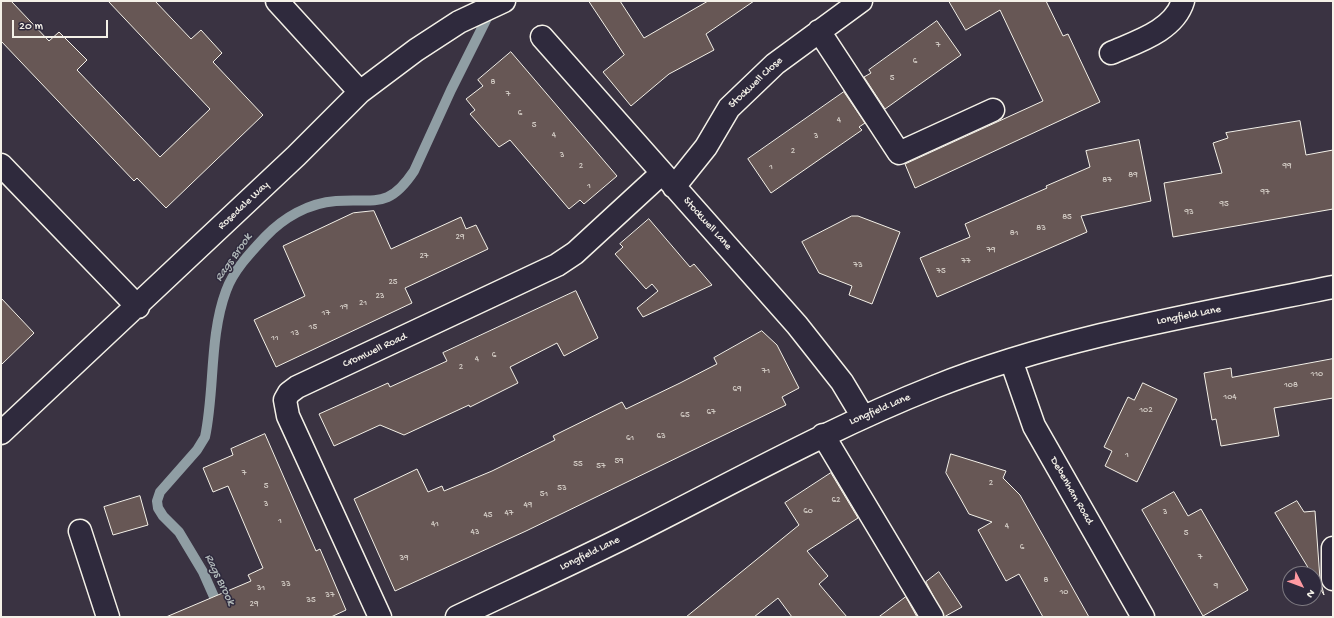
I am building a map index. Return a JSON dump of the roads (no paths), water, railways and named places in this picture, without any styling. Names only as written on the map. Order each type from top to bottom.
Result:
[{"type":"street","points":[[277,1],[360,92]]},
{"type":"street","name":"Rosedale Way","points":[[1,433],[138,307],[296,156],[360,92],[416,50],[459,22],[504,1]]},
{"type":"street","name":"Stockwell Close","points":[[668,180],[706,147],[729,108],[775,64],[861,1]]},
{"type":"street","points":[[1111,54],[1151,36],[1175,17],[1183,1]]},
{"type":"street","points":[[819,31],[899,153],[993,110]]},
{"type":"street","name":"Stockwell Lane","points":[[542,37],[823,356],[863,417]]},
{"type":"street","points":[[1,164],[138,307]]},
{"type":"street","name":"Cromwell Road","points":[[380,617],[288,416],[285,400],[289,393],[305,383],[557,265],[576,253],[668,180]]},
{"type":"street","name":"Longfield Lane","points":[[457,617],[640,530],[823,435],[936,386],[1011,360],[1108,333],[1333,287]]},
{"type":"street","name":"Debenham Road","points":[[1011,360],[1034,426],[1143,617]]},
{"type":"street","points":[[823,435],[932,617]]},
{"type":"street","points":[[80,531],[108,617]]},
{"type":"street","points":[[1333,548],[1333,579]]},
{"type":"waterway","name":"Rags Brook","points":[[223,617],[203,572],[179,532],[163,516],[158,508],[157,501],[160,492],[197,450],[205,437],[217,327],[229,284],[242,262],[272,230],[288,218],[306,208],[326,202],[380,200],[396,192],[405,183],[414,171],[451,90],[491,10]]}]
